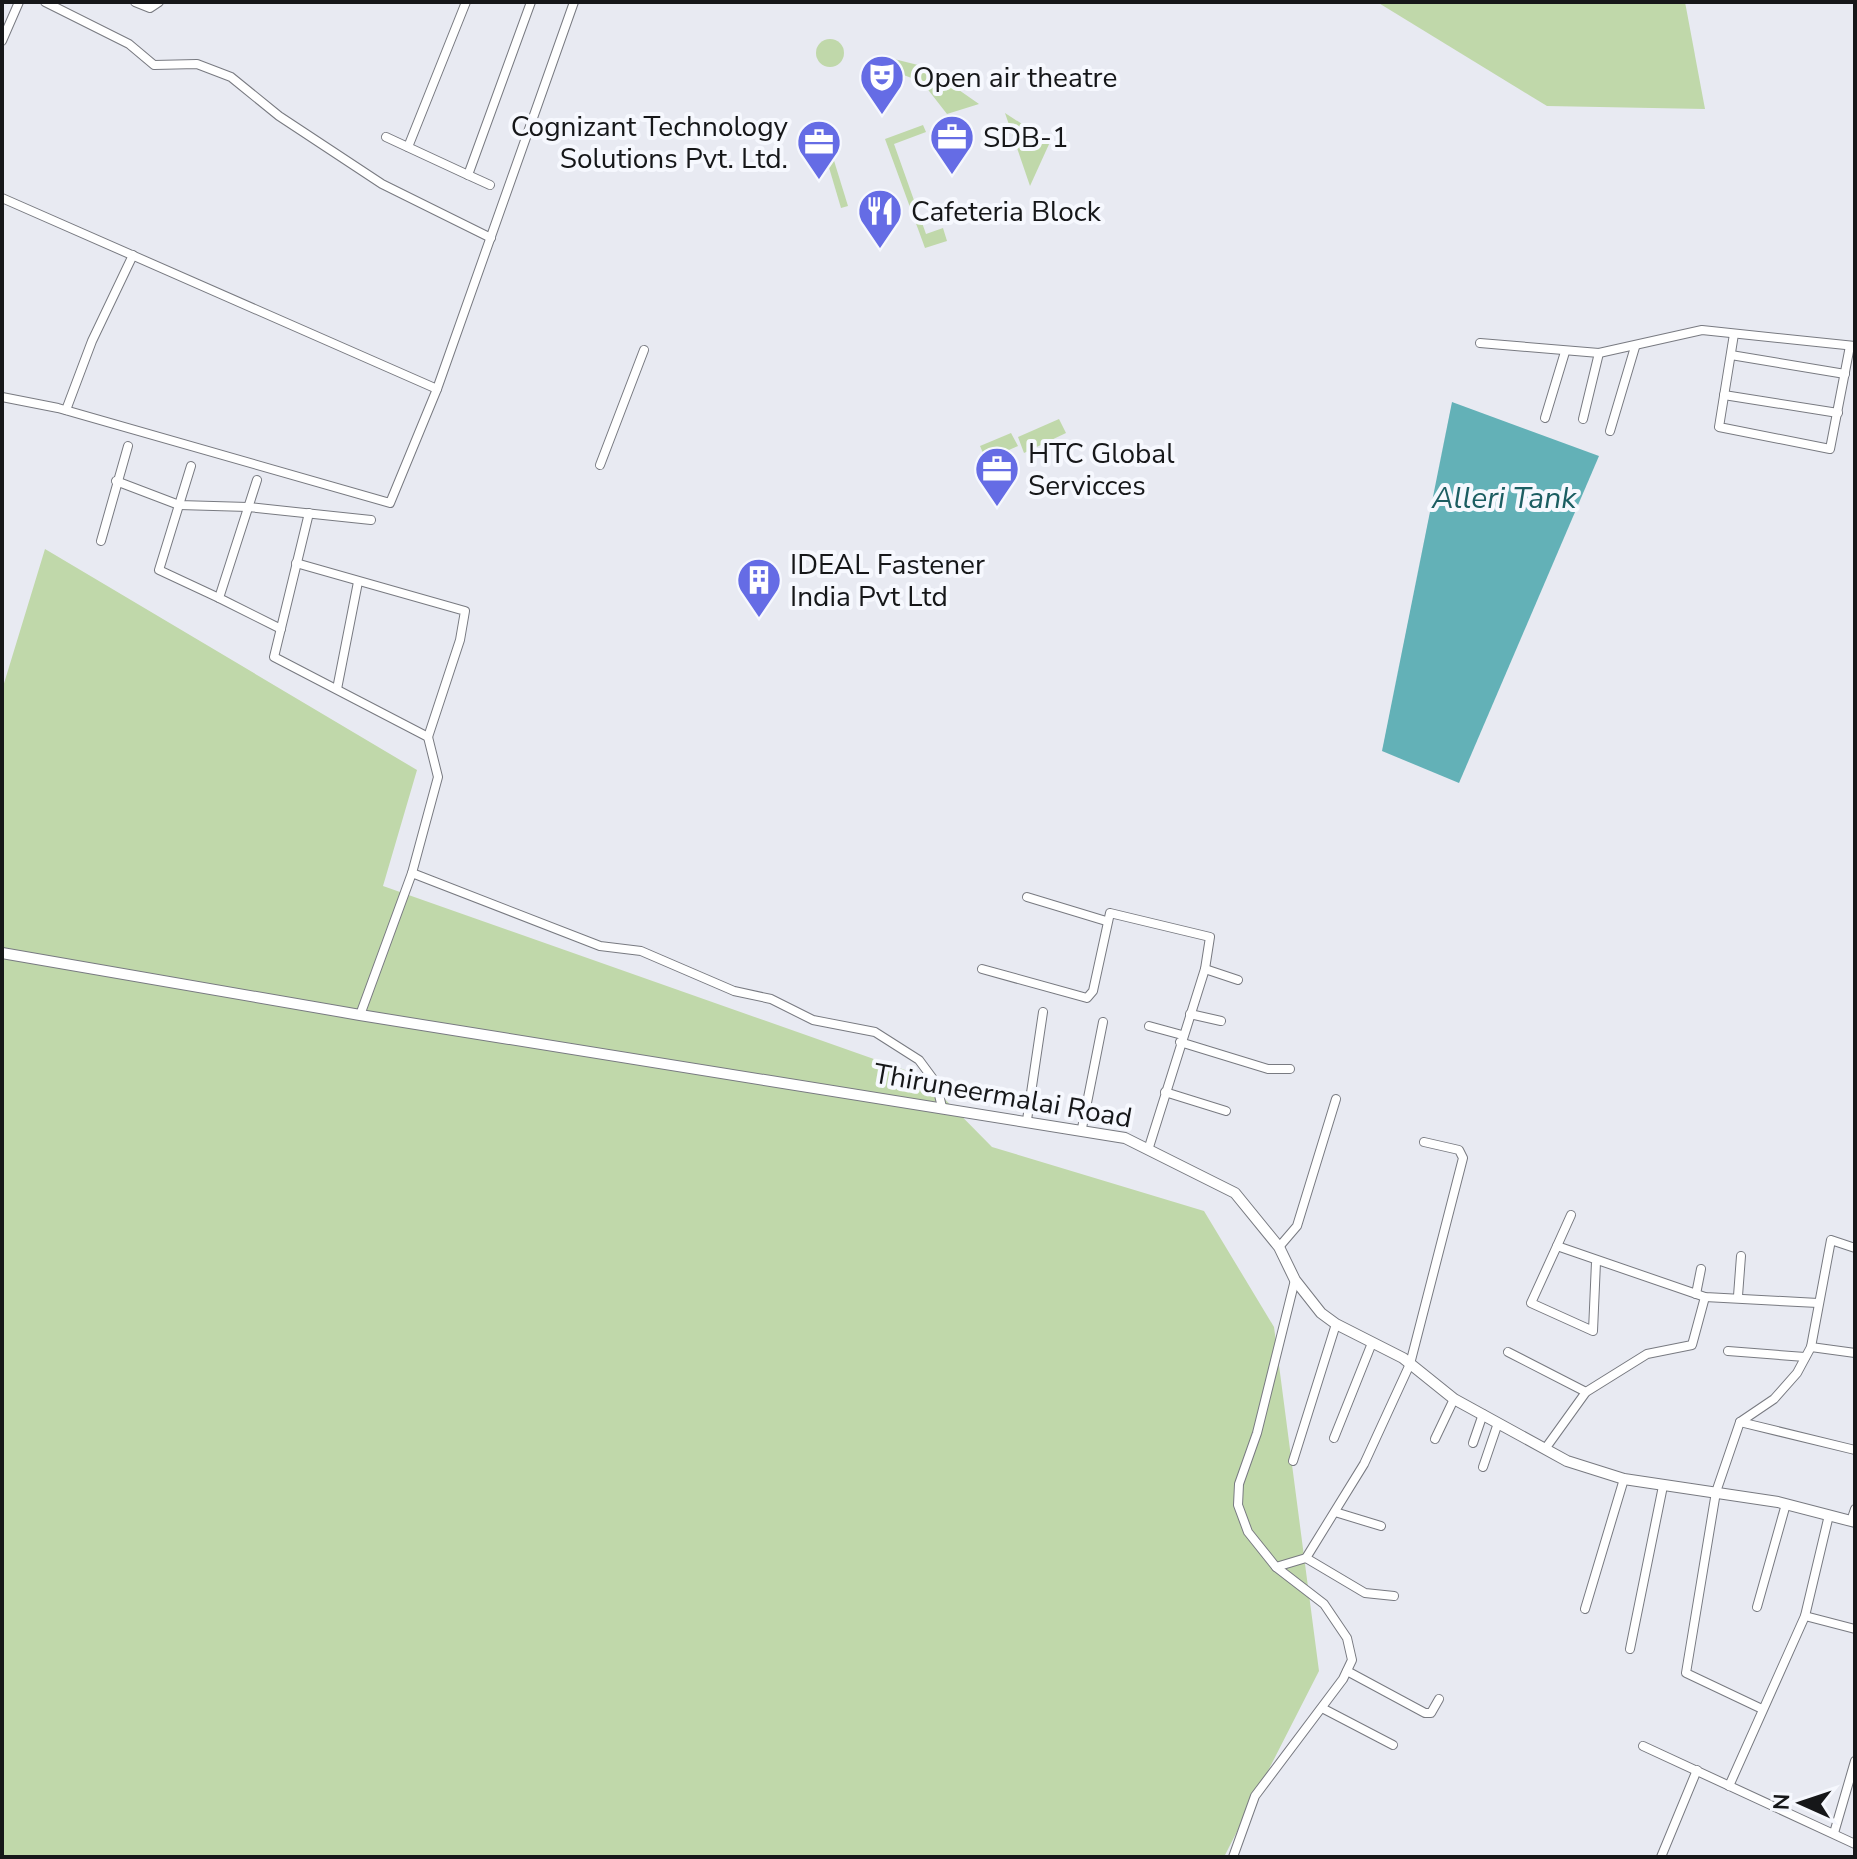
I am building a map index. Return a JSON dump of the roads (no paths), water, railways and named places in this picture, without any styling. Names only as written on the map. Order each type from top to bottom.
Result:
[{"type":"street","points":[[2,41],[19,2]]},
{"type":"street","points":[[45,2],[129,44],[154,65],[197,64],[231,77],[279,116],[382,184],[491,238]]},
{"type":"street","points":[[135,2],[150,8],[159,2]]},
{"type":"street","points":[[408,147],[466,2]]},
{"type":"street","points":[[468,175],[531,2]]},
{"type":"street","points":[[2,397],[66,410],[390,503],[437,389],[574,2]]},
{"type":"street","points":[[386,137],[490,185]]},
{"type":"street","points":[[2,198],[437,389]]},
{"type":"street","points":[[66,410],[92,341],[133,255]]},
{"type":"street","points":[[1480,343],[1599,353],[1702,330],[1852,346],[1830,449],[1719,427],[1734,334]]},
{"type":"street","points":[[1610,431],[1635,347]]},
{"type":"street","points":[[600,465],[644,350]]},
{"type":"street","points":[[1545,418],[1565,352]]},
{"type":"street","points":[[1583,419],[1599,353]]},
{"type":"street","points":[[1731,355],[1845,374]]},
{"type":"street","points":[[1724,395],[1838,413]]},
{"type":"street","points":[[101,541],[128,446]]},
{"type":"street","points":[[191,466],[159,570],[281,629]]},
{"type":"street","points":[[219,598],[257,480]]},
{"type":"street","points":[[116,481],[179,505],[248,507],[371,520]]},
{"type":"street","points":[[309,513],[274,657],[428,737]]},
{"type":"street","points":[[296,563],[465,611],[460,640],[428,737],[438,777],[412,873],[360,1015]]},
{"type":"street","points":[[337,689],[358,582]]},
{"type":"street","points":[[412,873],[600,946],[641,951],[734,991],[771,999],[813,1020],[875,1032],[919,1060],[936,1083],[942,1107]]},
{"type":"street","points":[[1027,897],[1106,921]]},
{"type":"street","points":[[982,969],[1087,998],[1093,991],[1106,921],[1112,912],[1208,936],[1212,942],[1205,969],[1149,1147]]},
{"type":"street","name":"Thiruneermalai Road","points":[[2,953],[360,1015],[1082,1128],[1149,1147],[1235,1193],[1279,1247],[1295,1280],[1321,1313],[1410,1364],[1454,1399],[1567,1461],[1624,1479],[1786,1504],[1853,1521]]},
{"type":"street","points":[[1205,969],[1238,980]]},
{"type":"street","points":[[1027,1120],[1043,1012]]},
{"type":"street","points":[[1190,1014],[1221,1021]]},
{"type":"street","points":[[1082,1128],[1103,1022]]},
{"type":"street","points":[[1149,1026],[1268,1069],[1290,1069]]},
{"type":"street","points":[[1165,1092],[1226,1111]]},
{"type":"street","points":[[1279,1247],[1297,1226],[1336,1099]]},
{"type":"street","points":[[1276,1567],[1306,1558],[1364,1464],[1410,1364],[1463,1158],[1459,1150],[1424,1142]]},
{"type":"street","points":[[1571,1215],[1531,1303],[1593,1331],[1596,1262]]},
{"type":"street","points":[[1762,1709],[1686,1673],[1716,1492],[1740,1422],[1774,1399],[1797,1373],[1811,1347],[1831,1240],[1855,1248]]},
{"type":"street","points":[[1557,1246],[1701,1296],[1818,1303]]},
{"type":"street","points":[[1738,1296],[1741,1256]]},
{"type":"street","points":[[1545,1449],[1586,1392],[1647,1354],[1692,1345],[1701,1296],[1701,1269]]},
{"type":"street","points":[[1233,1857],[1255,1796],[1322,1708],[1352,1660],[1351,1649],[1324,1604],[1276,1567],[1248,1532],[1238,1505],[1239,1484],[1257,1433],[1295,1280]]},
{"type":"street","points":[[1293,1461],[1336,1324]]},
{"type":"street","points":[[1334,1438],[1372,1343]]},
{"type":"street","points":[[1811,1347],[1855,1353]]},
{"type":"street","points":[[1728,1351],[1805,1357]]},
{"type":"street","points":[[1508,1352],[1586,1392]]},
{"type":"street","points":[[1435,1439],[1454,1399]]},
{"type":"street","points":[[1473,1443],[1483,1414]]},
{"type":"street","points":[[1740,1422],[1855,1450]]},
{"type":"street","points":[[1483,1467],[1498,1423]]},
{"type":"street","points":[[1585,1609],[1624,1479]]},
{"type":"street","points":[[1630,1649],[1663,1486]]},
{"type":"street","points":[[1757,1607],[1786,1504]]},
{"type":"street","points":[[1853,1521],[1855,1509]]},
{"type":"street","points":[[1335,1512],[1381,1526]]},
{"type":"street","points":[[1729,1786],[1805,1616],[1829,1515]]},
{"type":"street","points":[[1306,1558],[1365,1593],[1394,1596]]},
{"type":"street","points":[[1805,1616],[1855,1629]]},
{"type":"street","points":[[1347,1671],[1425,1713],[1431,1713],[1439,1699]]},
{"type":"street","points":[[1322,1708],[1393,1745]]},
{"type":"street","points":[[1643,1746],[1855,1844]]},
{"type":"street","points":[[1834,1833],[1855,1761]]},
{"type":"street","points":[[1661,1857],[1697,1770]]},
{"type":"water","name":"Alleri Tank","points":[[1452,402],[1599,456],[1459,783],[1382,751]]},
{"type":"place","name":"Open air theatre","points":[[882,116]]},
{"type":"place","name":"SDB-1","points":[[952,176]]},
{"type":"place","name":"Cognizant Technology Solutions Pvt. Ltd.","points":[[819,181]]},
{"type":"place","name":"Cafeteria Block","points":[[880,250]]},
{"type":"place","name":"HTC Global Servicces","points":[[997,508]]},
{"type":"place","name":"IDEAL Fastener India Pvt Ltd","points":[[759,619]]}]
